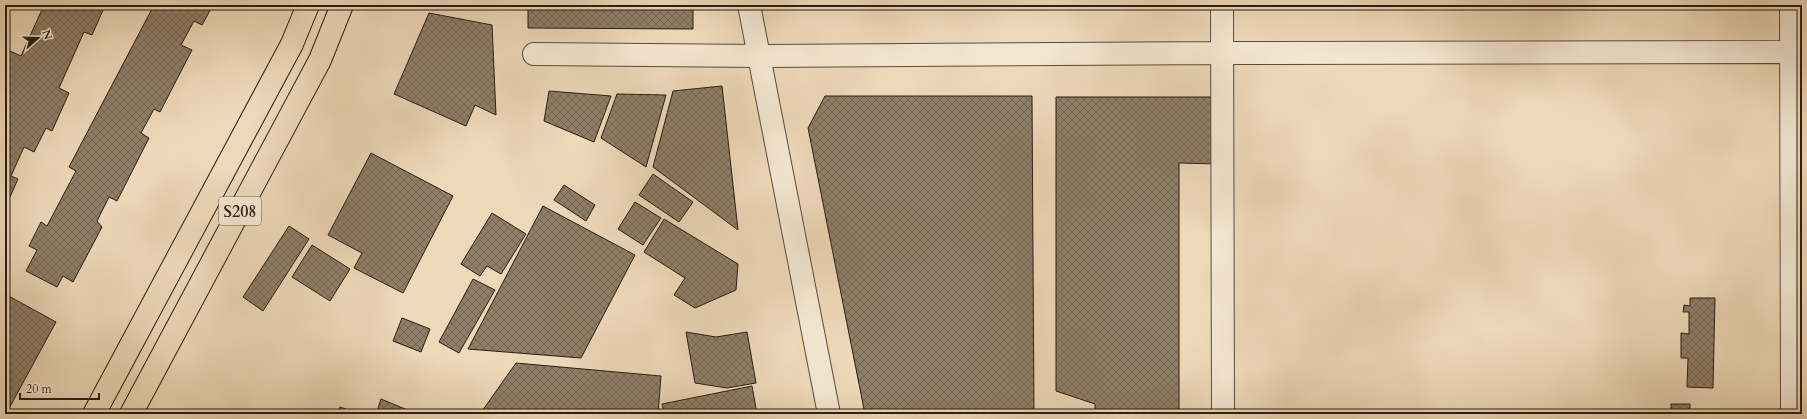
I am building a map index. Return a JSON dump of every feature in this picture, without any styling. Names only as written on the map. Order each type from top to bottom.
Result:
[{"type":"main road","points":[[94,414],[292,44],[308,5]]},
{"type":"main road","name":"S208","points":[[131,414],[320,60],[342,5]]},
{"type":"street","points":[[749,5],[829,414]]},
{"type":"street","points":[[1222,5],[1223,414]]},
{"type":"street","points":[[1791,5],[1796,52],[1792,414]]},
{"type":"street","points":[[534,54],[759,56],[1222,53],[1796,52]]},
{"type":"building","points":[[44,5],[97,5],[104,8],[92,35],[84,32],[59,88],[69,93],[52,131],[46,128],[34,152],[24,147],[11,176],[18,179],[5,208],[5,61],[10,51],[21,56]]},
{"type":"building","points":[[154,5],[213,5],[202,25],[194,21],[181,45],[192,50],[160,112],[154,109],[141,133],[149,138],[117,201],[109,197],[97,221],[102,227],[73,282],[63,276],[57,287],[26,271],[37,250],[29,246],[41,222],[47,226],[76,171],[69,167]]},
{"type":"building","points":[[528,5],[693,5],[693,29],[528,28]]},
{"type":"building","points":[[429,13],[492,25],[496,115],[475,105],[466,126],[394,94]]},
{"type":"building","points":[[722,86],[738,230],[653,167],[673,91]]},
{"type":"building","points":[[549,91],[611,96],[594,142],[544,121]]},
{"type":"building","points":[[617,94],[666,95],[646,167],[601,138]]},
{"type":"building","points":[[825,96],[1032,96],[1034,414],[865,414],[808,128]]},
{"type":"building","points":[[1056,97],[1219,97],[1219,164],[1179,163],[1179,414],[1095,414],[1095,404],[1056,391]]},
{"type":"building","points":[[371,153],[453,196],[403,293],[354,268],[362,253],[328,235]]},
{"type":"building","points":[[653,174],[693,202],[679,222],[639,195]]},
{"type":"building","points":[[564,185],[595,205],[586,221],[554,200]]},
{"type":"building","points":[[635,202],[661,218],[643,245],[618,229]]},
{"type":"building","points":[[543,206],[635,255],[581,358],[468,349]]},
{"type":"building","points":[[492,213],[526,234],[501,274],[487,266],[480,276],[461,264]]},
{"type":"building","points":[[664,219],[738,264],[736,290],[695,308],[674,295],[685,278],[644,252]]},
{"type":"building","points":[[289,226],[309,239],[263,311],[243,297]]},
{"type":"building","points":[[312,245],[350,269],[330,301],[292,277]]},
{"type":"building","points":[[473,279],[495,290],[459,353],[439,342]]},
{"type":"building","points":[[5,294],[56,322],[6,414],[5,414]]},
{"type":"building","points":[[1690,298],[1715,298],[1713,388],[1687,387],[1688,358],[1681,358],[1681,333],[1689,334],[1689,312],[1683,312],[1684,305],[1690,306]]},
{"type":"building","points":[[402,318],[430,329],[421,352],[393,341]]},
{"type":"building","points":[[686,332],[716,337],[747,332],[756,383],[727,388],[695,383]]},
{"type":"building","points":[[516,363],[661,376],[658,414],[480,414]]},
{"type":"building","points":[[752,386],[757,414],[664,414],[662,404]]},
{"type":"building","points":[[381,399],[410,411],[409,414],[376,414]]},
{"type":"building","points":[[1671,404],[1690,404],[1690,414],[1671,414]]},
{"type":"building","points":[[340,407],[359,414],[337,414]]}]
